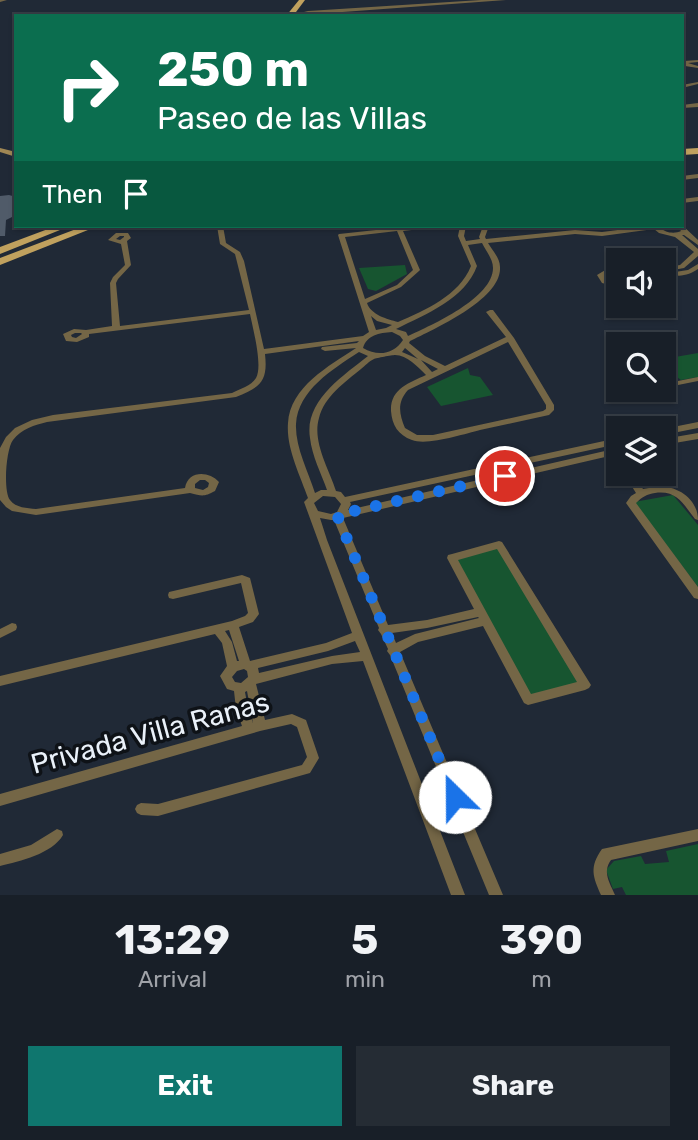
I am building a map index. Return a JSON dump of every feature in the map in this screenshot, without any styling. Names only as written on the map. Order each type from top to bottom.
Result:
[{"type":"main road","points":[[283,14],[298,2]]},
{"type":"main road","points":[[0,245],[44,228]]},
{"type":"main road","points":[[0,251],[60,228]]},
{"type":"main road","points":[[0,260],[75,228]]},
{"type":"main road","points":[[0,260],[88,228]]},
{"type":"street","points":[[298,2],[318,9],[504,0]]},
{"type":"street","points":[[298,14],[473,1]]},
{"type":"street","points":[[697,60],[684,62],[685,66],[697,67]]},
{"type":"street","points":[[685,85],[698,83]]},
{"type":"street","points":[[190,490],[46,511],[18,510],[7,504],[0,492],[4,448],[17,432],[40,420],[241,392],[259,379],[262,370],[260,354],[239,255],[225,246],[220,228]]},
{"type":"street","points":[[373,356],[364,341],[365,306],[341,235],[414,228]]},
{"type":"street","points":[[458,895],[314,513],[309,506],[312,498],[293,431],[296,406],[316,381],[364,341],[434,306],[470,278],[474,266],[461,236],[463,228]]},
{"type":"street","points":[[395,352],[407,342],[459,313],[495,278],[497,265],[485,243],[486,228]]},
{"type":"street","points":[[465,245],[660,229],[677,235],[698,252],[682,267],[676,269]]},
{"type":"street","points":[[677,235],[683,229],[698,243]]},
{"type":"street","points":[[365,306],[399,286],[417,270],[400,230]]},
{"type":"street","points":[[116,327],[113,283],[128,265],[124,241]]},
{"type":"street","points":[[676,272],[690,272],[698,266]]},
{"type":"street","points":[[365,306],[380,319],[398,325]]},
{"type":"street","points":[[85,332],[251,312]]},
{"type":"street","points":[[490,312],[510,338],[550,405],[550,410],[433,438],[415,438],[403,433],[398,426],[397,399],[405,388],[510,338]]},
{"type":"street","points":[[388,330],[404,334],[430,374]]},
{"type":"street","points":[[260,354],[364,341]]},
{"type":"street","points":[[332,492],[313,434],[314,419],[329,395],[373,356],[395,352],[444,369]]},
{"type":"street","points":[[676,384],[698,380]]},
{"type":"street","points":[[676,429],[698,425]]},
{"type":"street","points":[[676,440],[698,436]]},
{"type":"street","points":[[312,498],[321,493],[332,492],[345,500],[606,444]]},
{"type":"street","points":[[314,513],[325,517],[606,456]]},
{"type":"street","points":[[636,486],[641,493]]},
{"type":"street","points":[[652,486],[656,490]]},
{"type":"street","points":[[698,517],[675,492],[656,490],[641,493],[632,500],[631,506],[698,595]]},
{"type":"street","points":[[345,500],[339,514],[383,630],[496,895]]},
{"type":"street","points":[[499,545],[584,685],[528,699],[484,616],[452,558],[499,545]]},
{"type":"street","points":[[0,681],[233,625],[249,620],[254,614],[244,579],[173,595]]},
{"type":"street","points":[[383,630],[430,629],[484,616]]},
{"type":"street","points":[[233,625],[242,666]]},
{"type":"street","points":[[0,634],[12,627]]},
{"type":"street","points":[[217,628],[242,666],[255,672],[248,684],[242,709],[254,727]]},
{"type":"street","points":[[393,651],[430,629]]},
{"type":"street","points":[[358,635],[328,647],[242,666],[227,673],[226,680],[231,686],[248,684],[332,660],[366,656]]},
{"type":"street","name":"Privada Villa Ranas","points":[[0,800],[254,727],[292,719],[299,721],[313,758],[310,766],[158,810],[141,809]]},
{"type":"street","points":[[0,860],[34,850],[57,835]]},
{"type":"street","points":[[608,895],[598,870],[600,862],[607,854],[698,835]]},
{"type":"green space","points":[[405,265],[407,274],[376,291],[368,289],[359,268]]},
{"type":"green space","points":[[698,353],[698,377],[681,380],[676,377],[676,357]]},
{"type":"green space","points":[[468,368],[470,375],[480,377],[493,395],[441,406],[427,387]]},
{"type":"green space","points":[[673,495],[698,525],[698,587],[634,502]]},
{"type":"green space","points":[[498,548],[579,683],[529,696],[456,558]]},
{"type":"green space","points":[[698,844],[698,895],[626,895],[622,887],[613,889],[606,870],[614,861],[641,856],[645,864],[669,862],[666,851]]},
{"type":"building","points":[[0,196],[14,196],[14,216],[6,220],[5,236],[0,236]]},
{"type":"route","points":[[455,797],[337,515],[505,476]]}]
